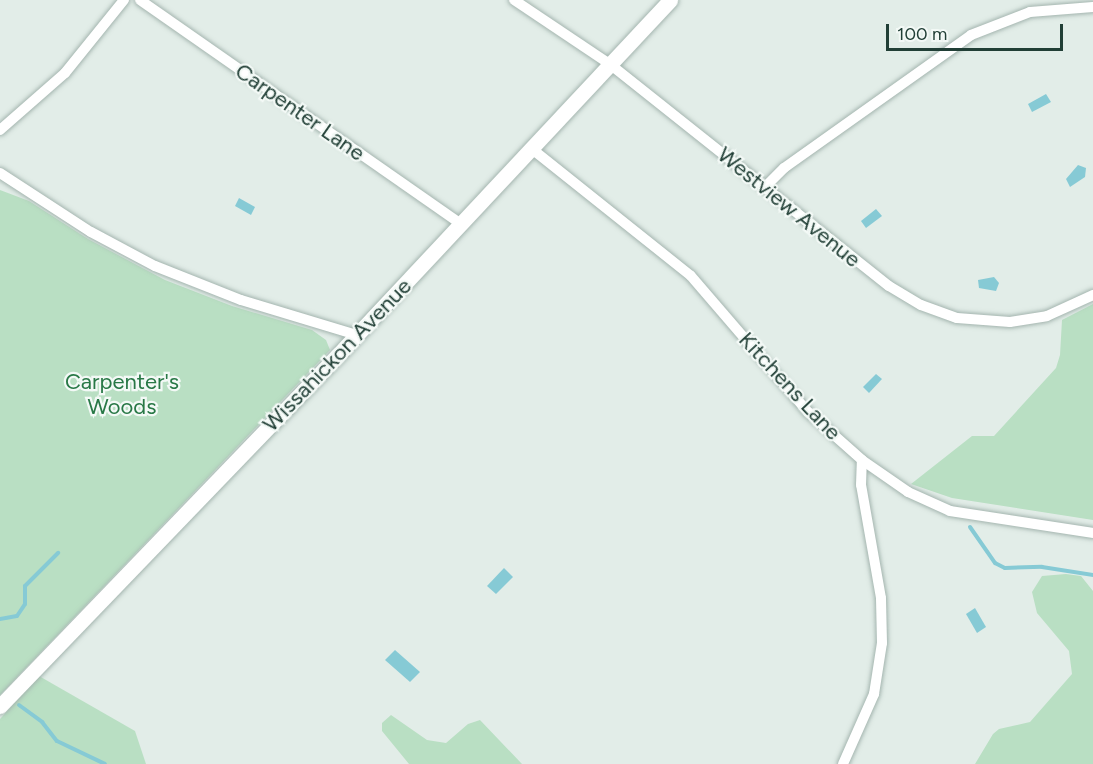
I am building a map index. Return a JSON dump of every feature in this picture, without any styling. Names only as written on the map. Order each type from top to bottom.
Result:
[{"type":"street","points":[[0,130],[65,73],[124,0]]},
{"type":"street","name":"Carpenter Lane","points":[[140,0],[460,225]]},
{"type":"street","name":"Westview Avenue","points":[[514,0],[611,65],[889,286],[947,316],[985,322],[1023,321],[1047,316],[1093,295]]},
{"type":"street","name":"Wissahickon Avenue","points":[[0,706],[357,335],[670,0]]},
{"type":"street","points":[[765,187],[784,168],[971,35],[1030,12],[1093,7]]},
{"type":"street","name":"Kitchens Lane","points":[[532,149],[691,276],[802,406],[862,460],[919,499],[940,509],[1093,533]]},
{"type":"street","points":[[0,173],[91,232],[156,266],[241,300],[357,335]]},
{"type":"street","points":[[843,764],[874,694],[882,643],[882,605],[861,485],[862,460]]},
{"type":"green space","name":"Carpenter's Woods","points":[[0,190],[29,201],[88,239],[165,280],[232,306],[312,330],[326,340],[330,350],[0,695]]},
{"type":"green space","points":[[1093,304],[1093,520],[952,498],[911,484],[972,436],[994,436],[1056,368],[1060,355],[1062,320]]},
{"type":"green space","points":[[1066,574],[1081,576],[1093,591],[1093,764],[975,764],[993,734],[999,729],[1030,722],[1072,674],[1069,651],[1037,613],[1032,592],[1042,576]]},
{"type":"green space","points":[[39,676],[135,731],[146,764],[0,764],[0,719]]},
{"type":"green space","points":[[391,715],[427,740],[446,743],[468,724],[480,720],[522,764],[409,764],[382,731],[382,723]]},
{"type":"water","points":[[1046,94],[1051,102],[1032,112],[1028,104]]},
{"type":"water","points":[[1078,165],[1086,168],[1085,177],[1070,187],[1066,179]]},
{"type":"water","points":[[239,198],[255,207],[251,215],[235,206]]},
{"type":"water","points":[[876,209],[882,216],[866,228],[861,221]]},
{"type":"water","points":[[994,277],[999,283],[996,291],[979,288],[978,280]]},
{"type":"water","points":[[876,374],[882,379],[869,393],[863,387]]},
{"type":"water","points":[[504,568],[513,577],[496,594],[487,586]]},
{"type":"water","points":[[975,608],[986,627],[977,633],[966,614]]},
{"type":"water","points":[[395,650],[420,672],[410,682],[385,660]]},
{"type":"waterway","points":[[970,527],[995,563],[1005,568],[1042,567],[1093,575]]},
{"type":"waterway","points":[[0,619],[17,616],[25,604],[25,586],[58,553]]},
{"type":"waterway","name":"Kitchens Lane","points":[[19,705],[42,722],[57,741],[105,764]]}]
